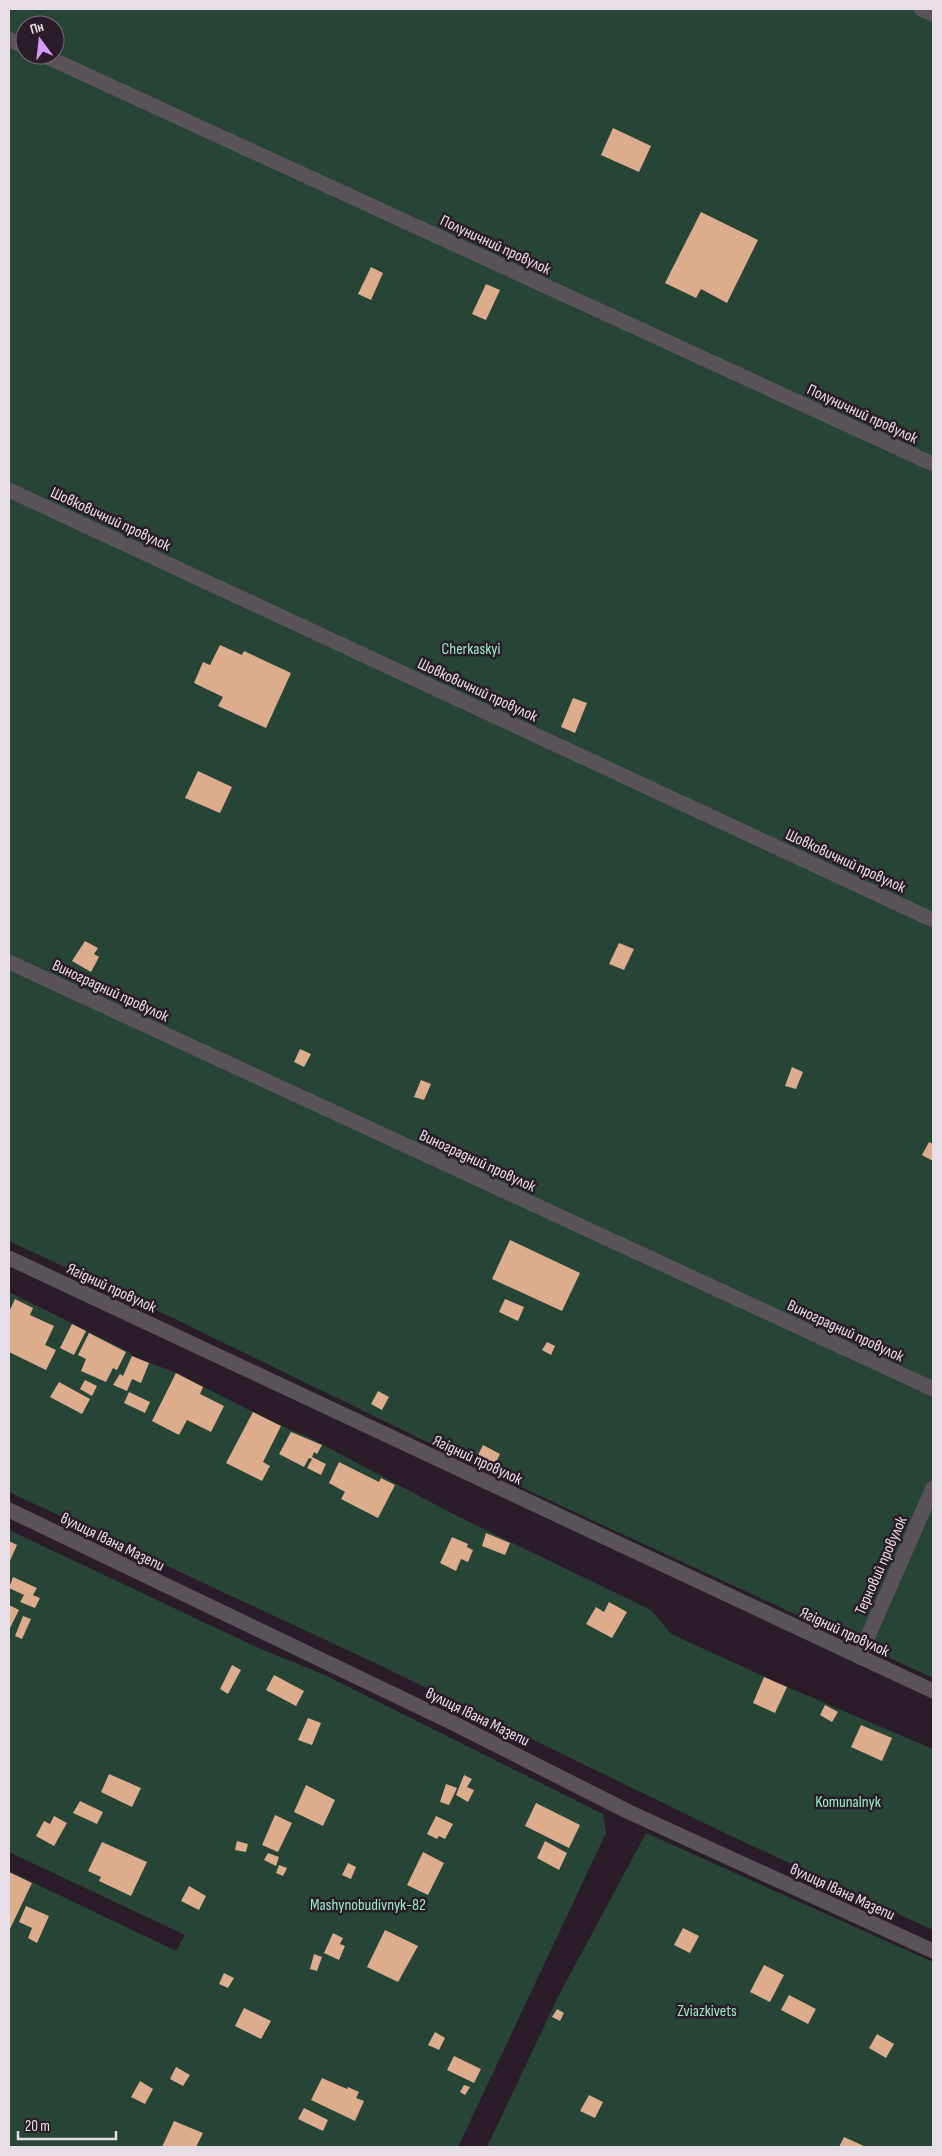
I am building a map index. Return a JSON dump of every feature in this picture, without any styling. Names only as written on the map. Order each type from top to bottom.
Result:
[{"type":"street","points":[[921,9],[933,14]]},
{"type":"street","name":"Полуничний провулок","points":[[65,65],[933,464]]},
{"type":"street","name":"Шовковичний провулок","points":[[9,490],[933,920]]},
{"type":"street","name":"Виноградний провулок","points":[[9,962],[933,1389]]},
{"type":"street","name":"Ягідний провулок","points":[[9,1258],[933,1691]]},
{"type":"street","name":"Терновий провулок","points":[[859,1657],[933,1488]]},
{"type":"street","name":"вулиця Івана Мазепи","points":[[9,1510],[453,1723],[629,1812],[933,1951]]},
{"type":"green space","name":"Cherkaskyi","points":[[9,9],[933,9],[933,1678],[497,1476],[177,1320],[9,1241]]},
{"type":"green space","name":"Komunalnyk","points":[[9,1292],[131,1353],[132,1356],[176,1373],[279,1425],[310,1438],[457,1516],[651,1610],[671,1634],[787,1687],[933,1749],[933,1930],[729,1835],[375,1663],[9,1492]]},
{"type":"green space","name":"Mashynobudivnyk-82","points":[[9,1530],[254,1646],[327,1676],[603,1814],[606,1833],[458,2147],[9,2147],[9,1871],[176,1951],[185,1935],[9,1852]]},
{"type":"green space","name":"Zviazkivets","points":[[646,1833],[933,1962],[933,2147],[487,2147],[558,1997]]},
{"type":"building","points":[[613,128],[651,146],[639,172],[601,155]]},
{"type":"building","points":[[701,212],[758,240],[727,303],[701,289],[696,298],[665,283]]},
{"type":"building","points":[[371,267],[383,273],[371,300],[358,294]]},
{"type":"building","points":[[486,284],[500,290],[486,320],[472,314]]},
{"type":"building","points":[[220,645],[242,655],[244,651],[291,673],[266,728],[218,706],[223,697],[194,683],[203,662],[210,665]]},
{"type":"building","points":[[573,698],[587,703],[575,733],[561,727]]},
{"type":"building","points":[[198,771],[232,787],[220,813],[185,798]]},
{"type":"building","points":[[85,941],[98,948],[94,954],[99,957],[91,972],[72,961]]},
{"type":"building","points":[[619,943],[634,949],[624,970],[609,964]]},
{"type":"building","points":[[300,1049],[311,1054],[304,1067],[294,1062]]},
{"type":"building","points":[[792,1067],[803,1072],[796,1089],[785,1086]]},
{"type":"building","points":[[421,1080],[431,1084],[424,1100],[414,1097]]},
{"type":"building","points":[[929,1142],[933,1144],[933,1161],[922,1155]]},
{"type":"building","points":[[510,1240],[580,1273],[562,1311],[492,1279]]},
{"type":"building","points":[[15,1299],[33,1308],[30,1315],[54,1326],[45,1345],[56,1350],[46,1370],[9,1352],[9,1312]]},
{"type":"building","points":[[505,1299],[524,1307],[518,1321],[499,1312]]},
{"type":"building","points":[[72,1324],[86,1331],[74,1355],[60,1348]]},
{"type":"building","points":[[89,1333],[126,1352],[117,1370],[113,1368],[106,1382],[81,1371],[86,1359],[78,1355]]},
{"type":"building","points":[[547,1342],[555,1346],[551,1355],[542,1350]]},
{"type":"building","points":[[132,1356],[149,1363],[141,1383],[132,1379],[127,1391],[113,1385],[120,1374],[123,1376]]},
{"type":"building","points":[[176,1373],[203,1387],[200,1394],[224,1406],[211,1432],[187,1420],[179,1435],[152,1421]]},
{"type":"building","points":[[85,1380],[97,1386],[92,1396],[80,1389]]},
{"type":"building","points":[[59,1382],[90,1399],[82,1414],[50,1397]]},
{"type":"building","points":[[378,1391],[389,1397],[382,1410],[371,1404]]},
{"type":"building","points":[[129,1392],[150,1402],[145,1413],[124,1403]]},
{"type":"building","points":[[253,1412],[281,1426],[263,1462],[270,1466],[262,1481],[226,1463]]},
{"type":"building","points":[[291,1432],[322,1445],[317,1454],[314,1452],[312,1457],[326,1464],[321,1475],[307,1468],[312,1459],[309,1458],[304,1467],[279,1454]]},
{"type":"building","points":[[483,1445],[500,1454],[494,1466],[477,1457]]},
{"type":"building","points":[[339,1462],[379,1482],[381,1478],[395,1485],[378,1518],[341,1499],[345,1492],[329,1483]]},
{"type":"building","points":[[486,1533],[510,1543],[505,1555],[482,1546]]},
{"type":"building","points":[[452,1537],[468,1544],[467,1547],[473,1550],[468,1562],[461,1559],[456,1571],[440,1563]]},
{"type":"building","points":[[9,1541],[17,1545],[9,1563]]},
{"type":"building","points":[[13,1577],[37,1588],[33,1595],[40,1598],[35,1608],[20,1602],[24,1595],[9,1588]]},
{"type":"building","points":[[609,1602],[627,1612],[612,1638],[586,1624],[596,1607],[604,1612]]},
{"type":"building","points":[[9,1605],[19,1610],[9,1630]]},
{"type":"building","points":[[23,1616],[31,1619],[22,1639],[15,1636]]},
{"type":"building","points":[[232,1665],[241,1670],[228,1694],[220,1689]]},
{"type":"building","points":[[274,1675],[304,1691],[296,1706],[266,1690]]},
{"type":"building","points":[[764,1677],[787,1687],[775,1713],[753,1703]]},
{"type":"building","points":[[825,1705],[838,1712],[832,1722],[820,1715]]},
{"type":"building","points":[[308,1718],[321,1723],[312,1745],[298,1740]]},
{"type":"building","points":[[861,1725],[892,1738],[882,1761],[851,1747]]},
{"type":"building","points":[[109,1774],[141,1788],[132,1807],[101,1792]]},
{"type":"building","points":[[464,1775],[472,1779],[467,1787],[474,1790],[468,1802],[456,1795]]},
{"type":"building","points":[[446,1784],[457,1788],[449,1805],[440,1802]]},
{"type":"building","points":[[306,1785],[335,1800],[323,1826],[294,1812]]},
{"type":"building","points":[[80,1801],[103,1812],[97,1824],[73,1813]]},
{"type":"building","points":[[536,1803],[580,1825],[569,1848],[525,1826]]},
{"type":"building","points":[[275,1815],[292,1823],[278,1852],[262,1845]]},
{"type":"building","points":[[54,1816],[67,1823],[54,1846],[36,1836],[44,1821],[50,1824]]},
{"type":"building","points":[[436,1816],[453,1824],[445,1839],[439,1836],[437,1839],[427,1834]]},
{"type":"building","points":[[237,1841],[248,1844],[246,1852],[235,1850]]},
{"type":"building","points":[[545,1841],[567,1853],[559,1870],[537,1858]]},
{"type":"building","points":[[102,1842],[147,1862],[131,1896],[99,1881],[101,1877],[88,1871]]},
{"type":"building","points":[[423,1852],[444,1863],[428,1895],[407,1885]]},
{"type":"building","points":[[268,1853],[279,1857],[276,1866],[264,1860]]},
{"type":"building","points":[[348,1863],[356,1867],[351,1879],[342,1875]]},
{"type":"building","points":[[279,1865],[287,1868],[283,1876],[276,1873]]},
{"type":"building","points":[[9,1872],[32,1883],[9,1931]]},
{"type":"building","points":[[189,1886],[206,1896],[199,1910],[181,1901]]},
{"type":"building","points":[[26,1906],[49,1916],[37,1943],[28,1938],[32,1928],[19,1922]]},
{"type":"building","points":[[683,1928],[699,1936],[690,1953],[674,1945]]},
{"type":"building","points":[[385,1930],[418,1946],[398,1982],[367,1967]]},
{"type":"building","points":[[333,1933],[343,1938],[340,1944],[345,1946],[339,1960],[324,1953]]},
{"type":"building","points":[[314,1954],[322,1957],[317,1971],[310,1969]]},
{"type":"building","points":[[764,1965],[784,1975],[770,2002],[750,1992]]},
{"type":"building","points":[[224,1973],[234,1978],[228,1988],[219,1984]]},
{"type":"building","points":[[789,1995],[816,2009],[808,2024],[781,2010]]},
{"type":"building","points":[[244,2008],[271,2021],[261,2039],[235,2026]]},
{"type":"building","points":[[557,2009],[564,2013],[560,2021],[552,2017]]},
{"type":"building","points":[[435,2032],[445,2038],[439,2050],[428,2045]]},
{"type":"building","points":[[877,2034],[894,2044],[886,2058],[869,2048]]},
{"type":"building","points":[[454,2056],[481,2069],[474,2083],[447,2070]]},
{"type":"building","points":[[176,2067],[190,2075],[183,2086],[170,2079]]},
{"type":"building","points":[[322,2078],[359,2092],[356,2098],[364,2101],[355,2121],[311,2100]]},
{"type":"building","points":[[140,2081],[153,2089],[145,2104],[131,2097]]},
{"type":"building","points":[[464,2085],[470,2087],[465,2095],[460,2092]]},
{"type":"building","points":[[589,2095],[603,2102],[595,2118],[580,2111]]},
{"type":"building","points":[[304,2108],[328,2120],[323,2131],[298,2119]]},
{"type":"building","points":[[174,2121],[203,2133],[196,2147],[162,2147]]},
{"type":"building","points":[[844,2137],[866,2147],[839,2147]]}]
